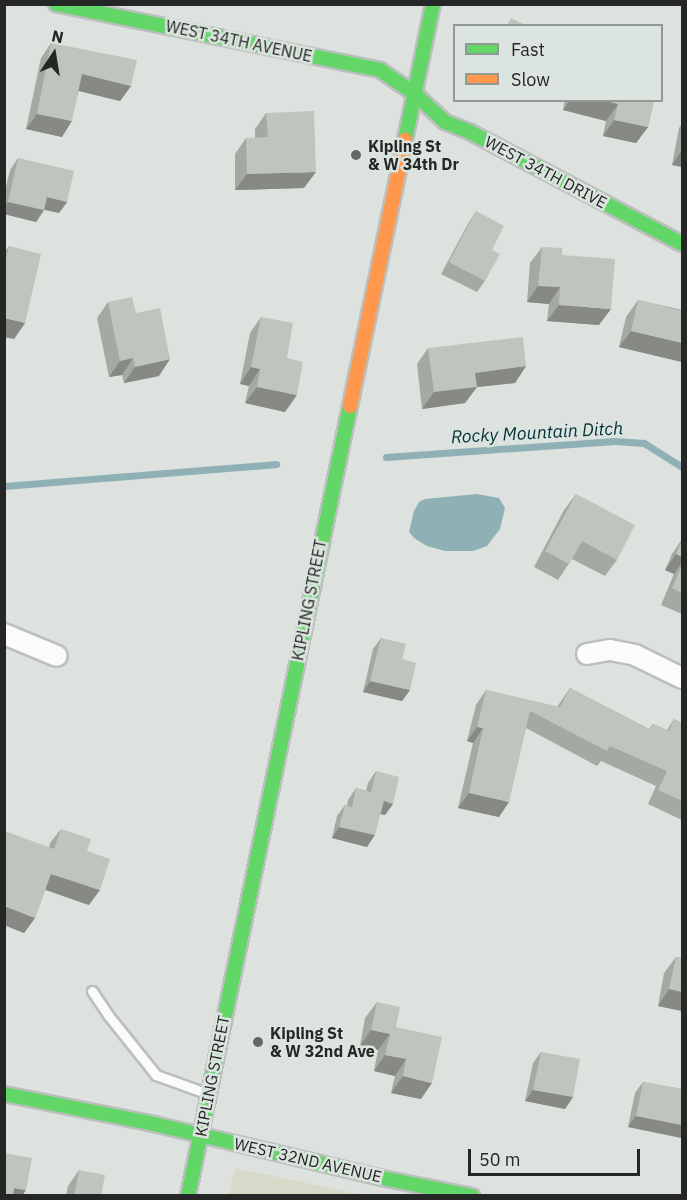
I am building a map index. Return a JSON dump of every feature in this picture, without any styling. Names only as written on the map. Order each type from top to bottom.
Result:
[{"type":"main road","name":"WEST 34TH AVENUE","points":[[56,4],[380,70],[415,94]]},
{"type":"main road","name":"KIPLING STREET","points":[[189,1196],[208,1093],[433,4]]},
{"type":"main road","name":"WEST 34TH DRIVE","points":[[415,94],[445,122],[682,244]]},
{"type":"main road","name":"WEST 32ND AVENUE","points":[[4,1094],[201,1134],[372,1176],[471,1196]]},
{"type":"street","points":[[4,634],[57,656]]},
{"type":"street","points":[[586,654],[610,650],[635,655],[682,678]]},
{"type":"lane","points":[[92,991],[108,1015],[156,1075],[208,1093]]},
{"type":"green space","points":[[235,1168],[363,1195],[229,1195]]},
{"type":"water","points":[[477,494],[499,498],[505,508],[500,529],[487,546],[473,551],[445,551],[427,546],[409,532],[414,511],[419,502],[425,499]]},
{"type":"building","points":[[511,18],[523,24],[508,24]]},
{"type":"building","points":[[51,43],[137,60],[131,86],[82,74],[72,121],[37,114]]},
{"type":"building","points":[[610,102],[654,102],[648,127],[614,120],[618,104]]},
{"type":"building","points":[[314,111],[316,172],[247,174],[246,138],[268,137],[266,113]]},
{"type":"building","points":[[18,158],[74,171],[67,202],[47,197],[44,210],[8,202]]},
{"type":"building","points":[[476,211],[504,226],[492,250],[500,254],[485,281],[449,262]]},
{"type":"building","points":[[9,246],[41,254],[25,323],[4,318],[4,266]]},
{"type":"building","points":[[542,247],[562,248],[562,255],[615,259],[611,309],[559,305],[560,287],[538,286]]},
{"type":"building","points":[[132,297],[136,313],[160,308],[170,359],[135,367],[133,358],[120,361],[108,302]]},
{"type":"building","points":[[638,300],[682,311],[682,343],[631,331]]},
{"type":"building","points":[[261,317],[293,323],[287,358],[303,362],[297,395],[257,387],[260,369],[251,367]]},
{"type":"building","points":[[523,337],[526,366],[475,373],[477,387],[434,392],[428,348]]},
{"type":"building","points":[[576,494],[635,525],[617,560],[582,541],[569,564],[545,551]]},
{"type":"building","points":[[682,540],[682,557],[676,554]]},
{"type":"building","points":[[682,565],[682,593],[672,588]]},
{"type":"building","points":[[381,638],[406,644],[402,659],[416,663],[410,690],[370,681]]},
{"type":"building","points":[[570,688],[650,730],[653,724],[669,731],[674,719],[682,723],[682,801],[658,790],[667,771],[610,746],[607,751],[530,711],[509,802],[469,793],[483,728],[477,727],[486,690],[560,707]]},
{"type":"building","points":[[376,771],[399,777],[393,804],[384,801],[375,835],[339,827],[345,805],[352,807],[356,788],[371,792]]},
{"type":"building","points":[[61,829],[91,839],[87,851],[110,859],[100,890],[51,874],[35,918],[4,906],[4,831],[54,849]]},
{"type":"building","points":[[676,957],[682,958],[682,992],[669,989]]},
{"type":"building","points":[[377,1002],[400,1007],[396,1027],[442,1037],[432,1083],[403,1076],[406,1059],[385,1055],[390,1034],[371,1030]]},
{"type":"building","points":[[541,1052],[580,1059],[573,1097],[533,1090]]},
{"type":"building","points":[[643,1082],[682,1089],[682,1125],[636,1116]]},
{"type":"building","points":[[4,1153],[32,1158],[26,1190],[14,1188],[13,1196],[4,1196]]},
{"type":"building","points":[[79,1170],[105,1175],[101,1196],[74,1196]]},
{"type":"waterway","name":"Rocky Mountain Ditch","points":[[386,457],[615,441],[644,443],[682,467]]},
{"type":"waterway","name":"Rocky Mountain Ditch","points":[[4,486],[276,464]]},
{"type":"traffic: fast","points":[[56,4],[380,70],[415,94],[445,122],[470,132],[682,244]]},
{"type":"traffic: fast","points":[[405,140],[433,4]]},
{"type":"traffic: fast","points":[[188,1196],[350,406]]},
{"type":"traffic: fast","points":[[4,1094],[154,1124],[382,1178],[472,1196]]},
{"type":"traffic: slow","points":[[350,406],[405,140]]},
{"type":"place","name":"Kipling St & W 34th Dr","points":[[356,155]]},
{"type":"place","name":"Kipling St & W 32nd Ave","points":[[258,1042]]}]
